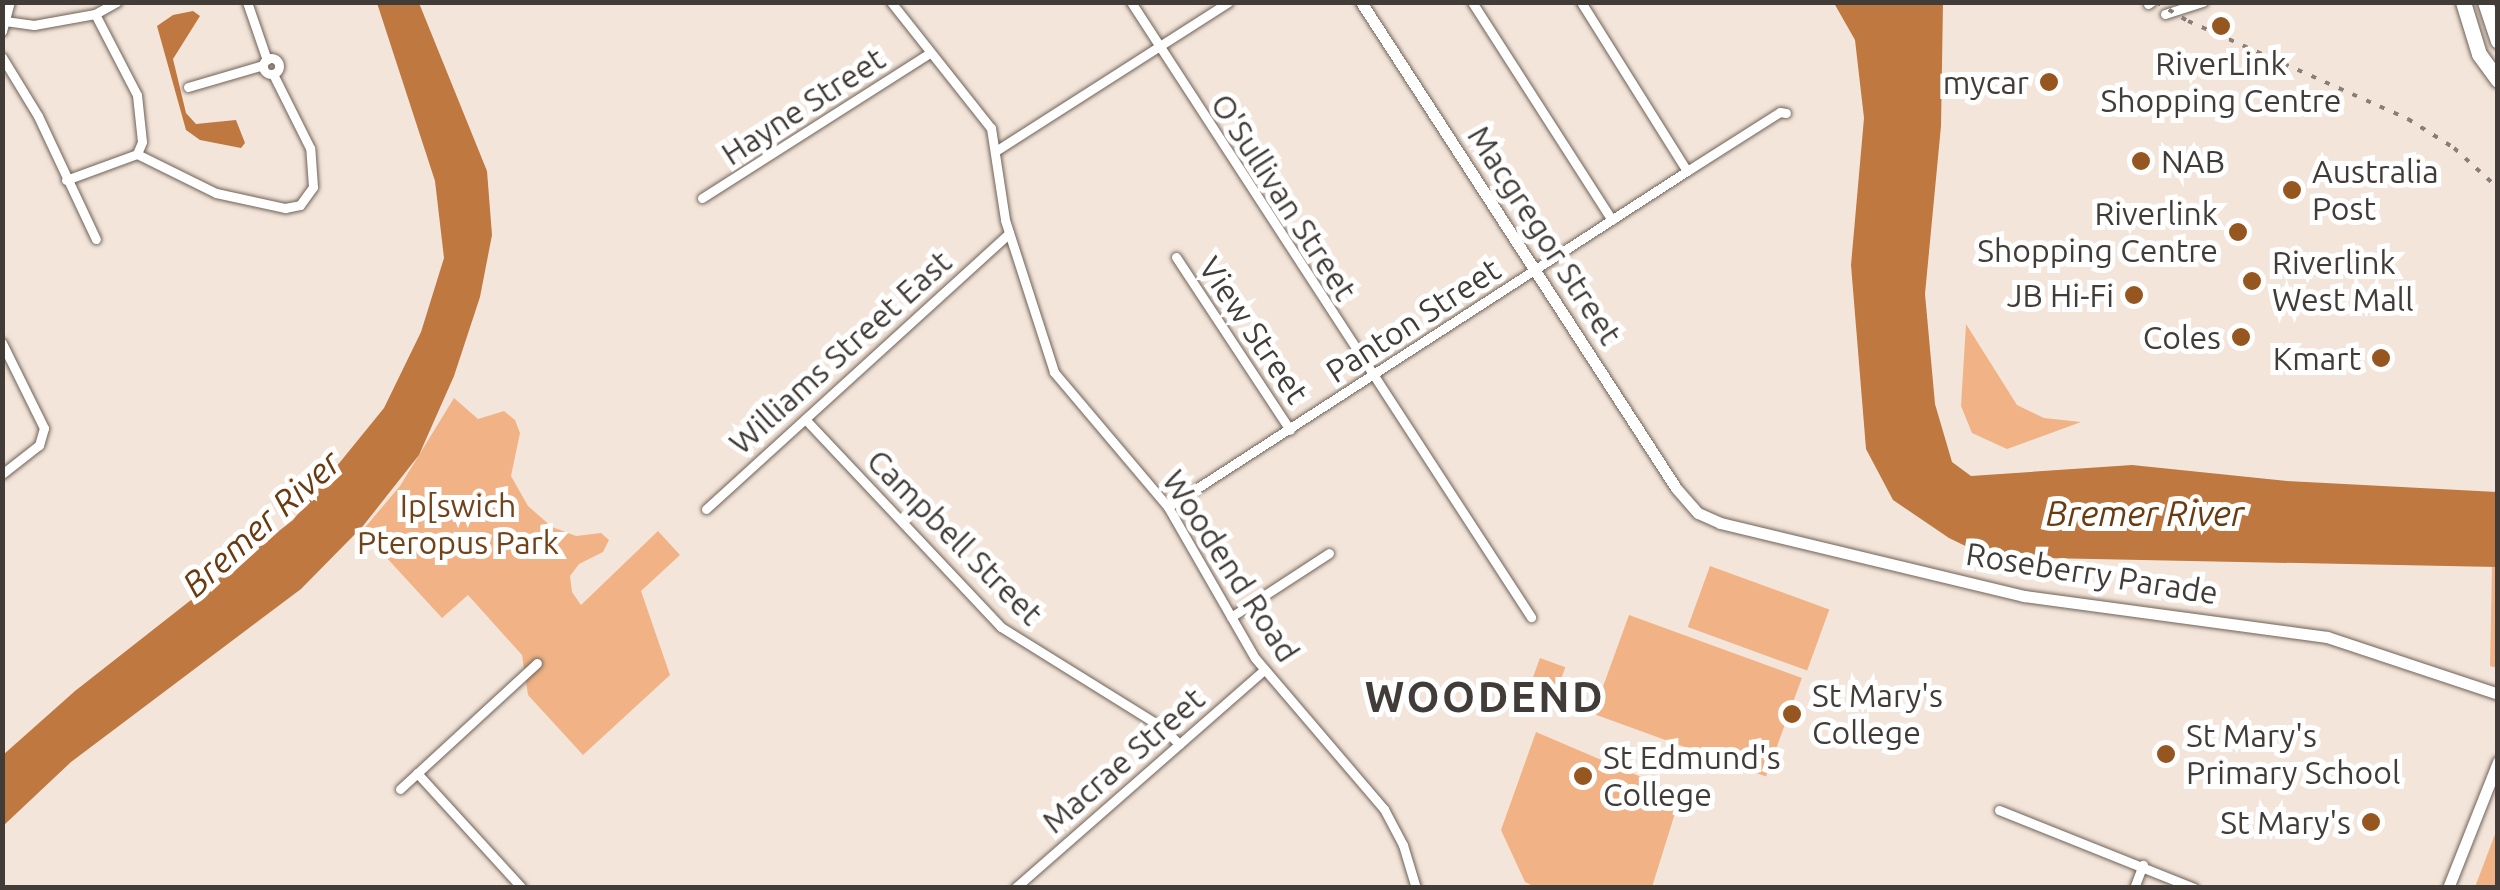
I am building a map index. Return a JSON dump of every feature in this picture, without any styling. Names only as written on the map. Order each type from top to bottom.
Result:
[{"type":"main road","points":[[2462,2],[2479,54],[2498,80]]},
{"type":"main road","points":[[2485,2],[2498,41]]},
{"type":"street","points":[[10,2],[4,26],[94,14],[117,2]]},
{"type":"street","points":[[66,180],[137,154],[216,193],[272,206],[300,205],[313,187],[310,148],[265,62],[247,2]]},
{"type":"street","name":"Woodend Road","points":[[891,2],[978,109],[997,150],[1009,233],[1054,372],[1168,507],[1264,670],[1384,810],[1402,844],[1416,888]]},
{"type":"street","name":"O'Sullivan Street","points":[[1130,2],[1531,617]]},
{"type":"street","points":[[997,150],[1228,2]]},
{"type":"street","name":"Macgregor Street","points":[[1361,2],[1682,498]]},
{"type":"street","points":[[1472,2],[1612,220]]},
{"type":"street","points":[[2165,14],[2203,2]]},
{"type":"street","points":[[1586,5],[1687,171]]},
{"type":"street","points":[[94,14],[137,95],[142,142],[137,154]]},
{"type":"street","name":"Hayne Street","points":[[702,198],[930,53]]},
{"type":"street","points":[[2,58],[38,116],[96,239]]},
{"type":"street","points":[[188,87],[265,62]]},
{"type":"street","name":"Panton Street","points":[[1168,507],[1687,171],[1780,112],[1786,113]]},
{"type":"street","name":"Williams Street East","points":[[706,509],[1009,233]]},
{"type":"street","name":"View Street","points":[[1176,257],[1290,430]]},
{"type":"street","points":[[2,343],[44,432],[36,448],[2,474]]},
{"type":"street","name":"Campbell Street","points":[[805,418],[1002,628],[1163,728],[1179,744]]},
{"type":"street","name":"Roseberry Parade","points":[[1682,498],[1720,523],[1961,583],[2327,637],[2498,694]]},
{"type":"street","points":[[1230,617],[1329,552]]},
{"type":"street","points":[[400,789],[537,663]]},
{"type":"street","name":"Macrae Street","points":[[1015,888],[1264,670]]},
{"type":"street","points":[[2448,888],[2498,762]]},
{"type":"street","points":[[417,773],[522,888]]},
{"type":"street","points":[[1999,810],[2194,888]]},
{"type":"street","points":[[2134,888],[2143,865]]},
{"type":"green space","points":[[1966,324],[2017,405],[2044,418],[2081,422],[2007,449],[1972,433],[1961,406]]},
{"type":"green space","name":"Ip[swich Pteropus Park","points":[[454,398],[478,419],[504,411],[515,420],[520,433],[511,476],[528,506],[552,527],[576,536],[601,533],[609,540],[603,552],[579,564],[570,576],[572,592],[581,605],[658,531],[680,555],[641,591],[670,675],[583,755],[528,695],[522,655],[468,595],[442,618],[362,531],[400,486]]},
{"type":"green space","points":[[1710,566],[1829,609],[1807,671],[1688,627]]},
{"type":"green space","points":[[2492,567],[2497,567],[2497,668],[2490,666]]},
{"type":"green space","points":[[1629,615],[1802,678],[1766,777],[1593,714]]},
{"type":"green space","points":[[1540,658],[1565,667],[1555,695],[1530,686]]},
{"type":"green space","points":[[1536,732],[1681,794],[1652,887],[1537,888],[1525,882],[1501,830]]},
{"type":"green space","points":[[2497,829],[2497,887],[2475,887]]},
{"type":"water","name":"Bremer River","points":[[377,3],[419,3],[487,171],[492,235],[480,297],[454,376],[419,455],[363,526],[301,589],[71,762],[3,826],[3,755],[75,691],[293,520],[384,408],[421,332],[444,258],[435,181]]},
{"type":"water","name":"Bremer River","points":[[1834,3],[1943,3],[1941,126],[1925,294],[1935,404],[1952,462],[1971,476],[2132,465],[2287,481],[2497,492],[2497,567],[1988,557],[1949,538],[1893,500],[1866,449],[1851,265],[1864,118],[1855,40]]},
{"type":"water","points":[[193,11],[200,16],[173,59],[186,113],[196,124],[236,120],[245,143],[241,148],[200,140],[186,130],[157,26],[173,15]]},
{"type":"railway","points":[[2156,2],[2188,21],[2408,119],[2454,148],[2498,188]]},
{"type":"place","name":"RiverLink Shopping Centre","points":[[2221,26]]},
{"type":"place","name":"mycar","points":[[2049,82]]},
{"type":"place","name":"NAB","points":[[2141,161]]},
{"type":"place","name":"Australia Post","points":[[2292,190]]},
{"type":"place","name":"Riverlink Shopping Centre","points":[[2238,232]]},
{"type":"place","name":"Riverlink West Mall","points":[[2252,281]]},
{"type":"place","name":"JB Hi-Fi","points":[[2134,295]]},
{"type":"place","name":"Coles","points":[[2241,337]]},
{"type":"place","name":"Kmart","points":[[2381,358]]},
{"type":"place","name":"St Mary's College","points":[[1792,714]]},
{"type":"place","name":"St Mary's Primary School","points":[[2166,754]]},
{"type":"place","name":"St Edmund's College","points":[[1583,776]]},
{"type":"place","name":"St Mary's","points":[[2371,822]]},
{"type":"district","name":"WOODEND","points":[[1485,697]]}]
